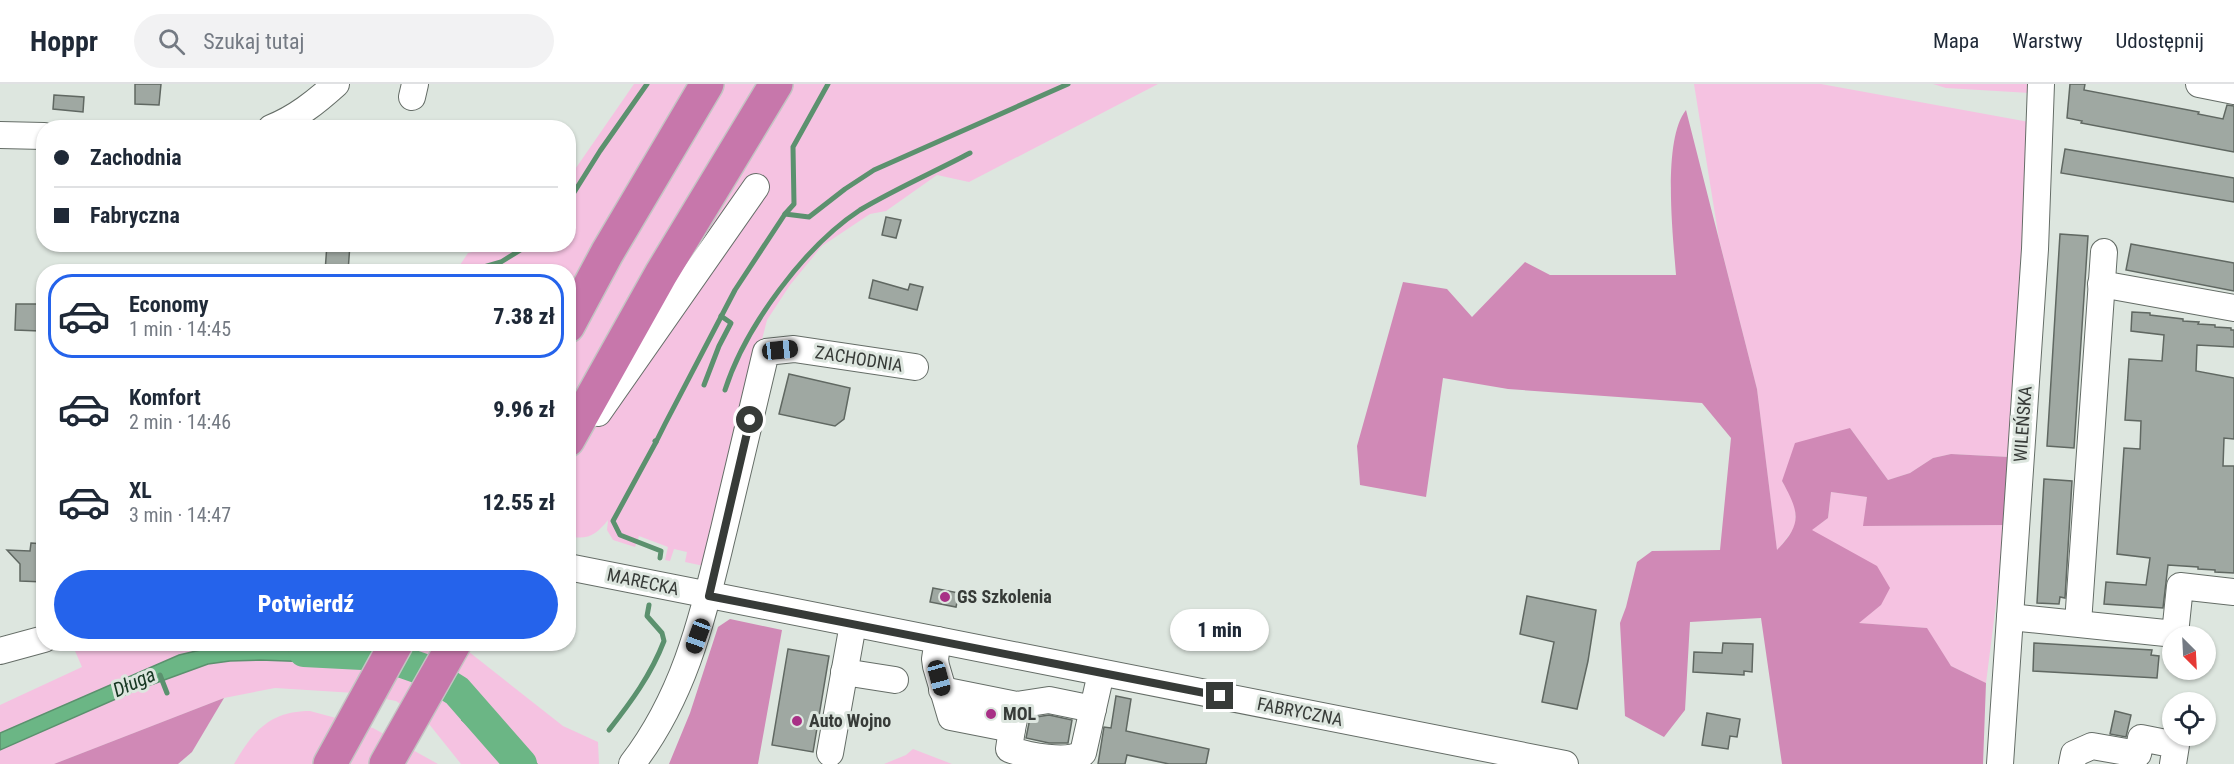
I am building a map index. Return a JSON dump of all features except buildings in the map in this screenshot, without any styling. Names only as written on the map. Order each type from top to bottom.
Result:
[{"type":"highway","points":[[576,311],[607,253],[707,84]]},
{"type":"highway","points":[[576,426],[661,274],[776,84]]},
{"type":"highway","points":[[330,764],[392,651]]},
{"type":"highway","points":[[388,759],[450,651]]},
{"type":"street","points":[[290,120],[319,100],[336,84]]},
{"type":"street","name":"WILEŃSKA","points":[[2000,764],[2038,200],[2041,84]]},
{"type":"street","points":[[2199,84],[2234,91]]},
{"type":"street","points":[[0,135],[36,136]]},
{"type":"street","points":[[576,444],[756,187]]},
{"type":"street","points":[[2078,623],[2104,252]]},
{"type":"street","points":[[2101,284],[2234,308]]},
{"type":"street","name":"ZACHODNIA","points":[[632,764],[653,737],[681,682],[698,636],[766,352],[794,349],[915,368]]},
{"type":"street","name":"MARECKA","points":[[576,569],[934,640]]},
{"type":"street","points":[[2010,617],[2175,634],[2180,586],[2234,592]]},
{"type":"street","points":[[830,753],[852,624]]},
{"type":"street","points":[[934,640],[935,659],[951,717],[1013,728]]},
{"type":"street","name":"FABRYCZNA","points":[[934,640],[1565,764]]},
{"type":"street","points":[[0,651],[36,641]]},
{"type":"street","points":[[844,672],[895,680]]},
{"type":"street","points":[[942,690],[1013,728],[1050,762],[1070,763],[1077,761],[1083,753],[1101,673]]},
{"type":"street","points":[[1013,728],[1040,700],[1057,700],[1093,709]]},
{"type":"street","points":[[2072,764],[2074,754],[2092,746],[2131,759],[2138,754],[2140,738],[2175,745],[2173,764]]},
{"type":"shaded area","points":[[634,84],[1158,84],[969,182],[937,175],[886,211],[870,214],[822,246],[790,285],[767,320],[704,566],[685,562],[687,552],[674,549],[670,561],[665,560],[668,547],[639,536],[635,547],[613,540],[607,530],[608,520],[591,535],[576,537],[576,264],[461,264],[468,253],[472,252],[576,252],[576,168]]},
{"type":"shaded area","points":[[1694,84],[1821,84],[2029,122],[2009,457],[1951,454],[1933,458],[1910,473],[1888,480],[1850,428],[1782,481],[1795,504],[1796,526],[1777,551],[1757,389],[1719,239]]},
{"type":"shaded area","points":[[1933,84],[2030,84],[2030,93],[1946,88]]},
{"type":"shaded area","points":[[1686,110],[1757,389],[1777,550],[1791,532],[1796,517],[1792,501],[1782,481],[1795,443],[1850,428],[1888,480],[1910,473],[1933,458],[1951,454],[2009,457],[2006,525],[1863,526],[1867,497],[1831,492],[1828,518],[1812,530],[1877,566],[1890,588],[1881,605],[1859,623],[1927,628],[1951,666],[1986,683],[1983,764],[1782,764],[1761,618],[1690,622],[1685,710],[1664,737],[1625,716],[1620,623],[1637,562],[1652,551],[1720,550],[1731,438],[1702,403],[1508,389],[1443,378],[1426,497],[1360,485],[1357,446],[1403,282],[1447,289],[1472,317],[1525,262],[1550,275],[1676,275],[1671,165],[1679,124]]},
{"type":"shaded area","points":[[1831,492],[1867,497],[1864,526],[2006,525],[1986,683],[1951,666],[1926,628],[1858,623],[1881,605],[1811,530],[1828,518]]},
{"type":"shaded area","points":[[730,619],[782,630],[758,764],[669,764],[690,713],[718,627]]},
{"type":"shaded area","points":[[75,651],[468,651],[563,726],[598,742],[599,764],[461,764],[429,724],[396,701],[355,693],[275,688],[224,698],[54,764],[0,764],[0,705],[82,667]]},
{"type":"shaded area","points":[[224,698],[192,752],[178,764],[54,764]]},
{"type":"shaded area","points":[[310,711],[373,728],[438,764],[234,764],[248,742],[264,725],[284,715]]},
{"type":"shaded area","points":[[913,749],[952,764],[884,764],[906,755]]},
{"type":"water","points":[[196,651],[346,651],[340,663],[260,660],[208,664],[134,691],[0,750],[0,733],[179,655]]},
{"type":"water","points":[[475,696],[537,764],[506,764],[488,743],[462,720]]},
{"type":"waterway","points":[[576,189],[647,84]]},
{"type":"waterway","points":[[785,214],[794,204],[793,147],[828,84]]},
{"type":"waterway","points":[[655,441],[735,290],[785,214],[809,217],[874,170],[1068,84]]},
{"type":"waterway","points":[[725,390],[734,366],[762,315],[798,266],[819,244],[839,225],[860,210],[970,153]]},
{"type":"waterway","points":[[494,264],[517,252]]},
{"type":"waterway","points":[[704,385],[719,346],[731,323],[721,316]]},
{"type":"waterway","points":[[656,442],[613,521],[620,535],[661,551],[660,558]]},
{"type":"waterway","points":[[609,730],[640,688],[664,641],[662,633],[647,616],[649,605]]},
{"type":"waterway","name":"Długa","points":[[304,651],[382,655],[422,669],[457,691],[521,764]]},
{"type":"waterway","points":[[160,675],[167,693]]},
{"type":"place","name":"GS Szkolenia","points":[[945,597]]},
{"type":"place","name":"MOL","points":[[991,714]]},
{"type":"place","name":"Auto Wojno","points":[[797,721]]},
{"type":"route","points":[[750,420],[709,596],[1220,696]]}]
